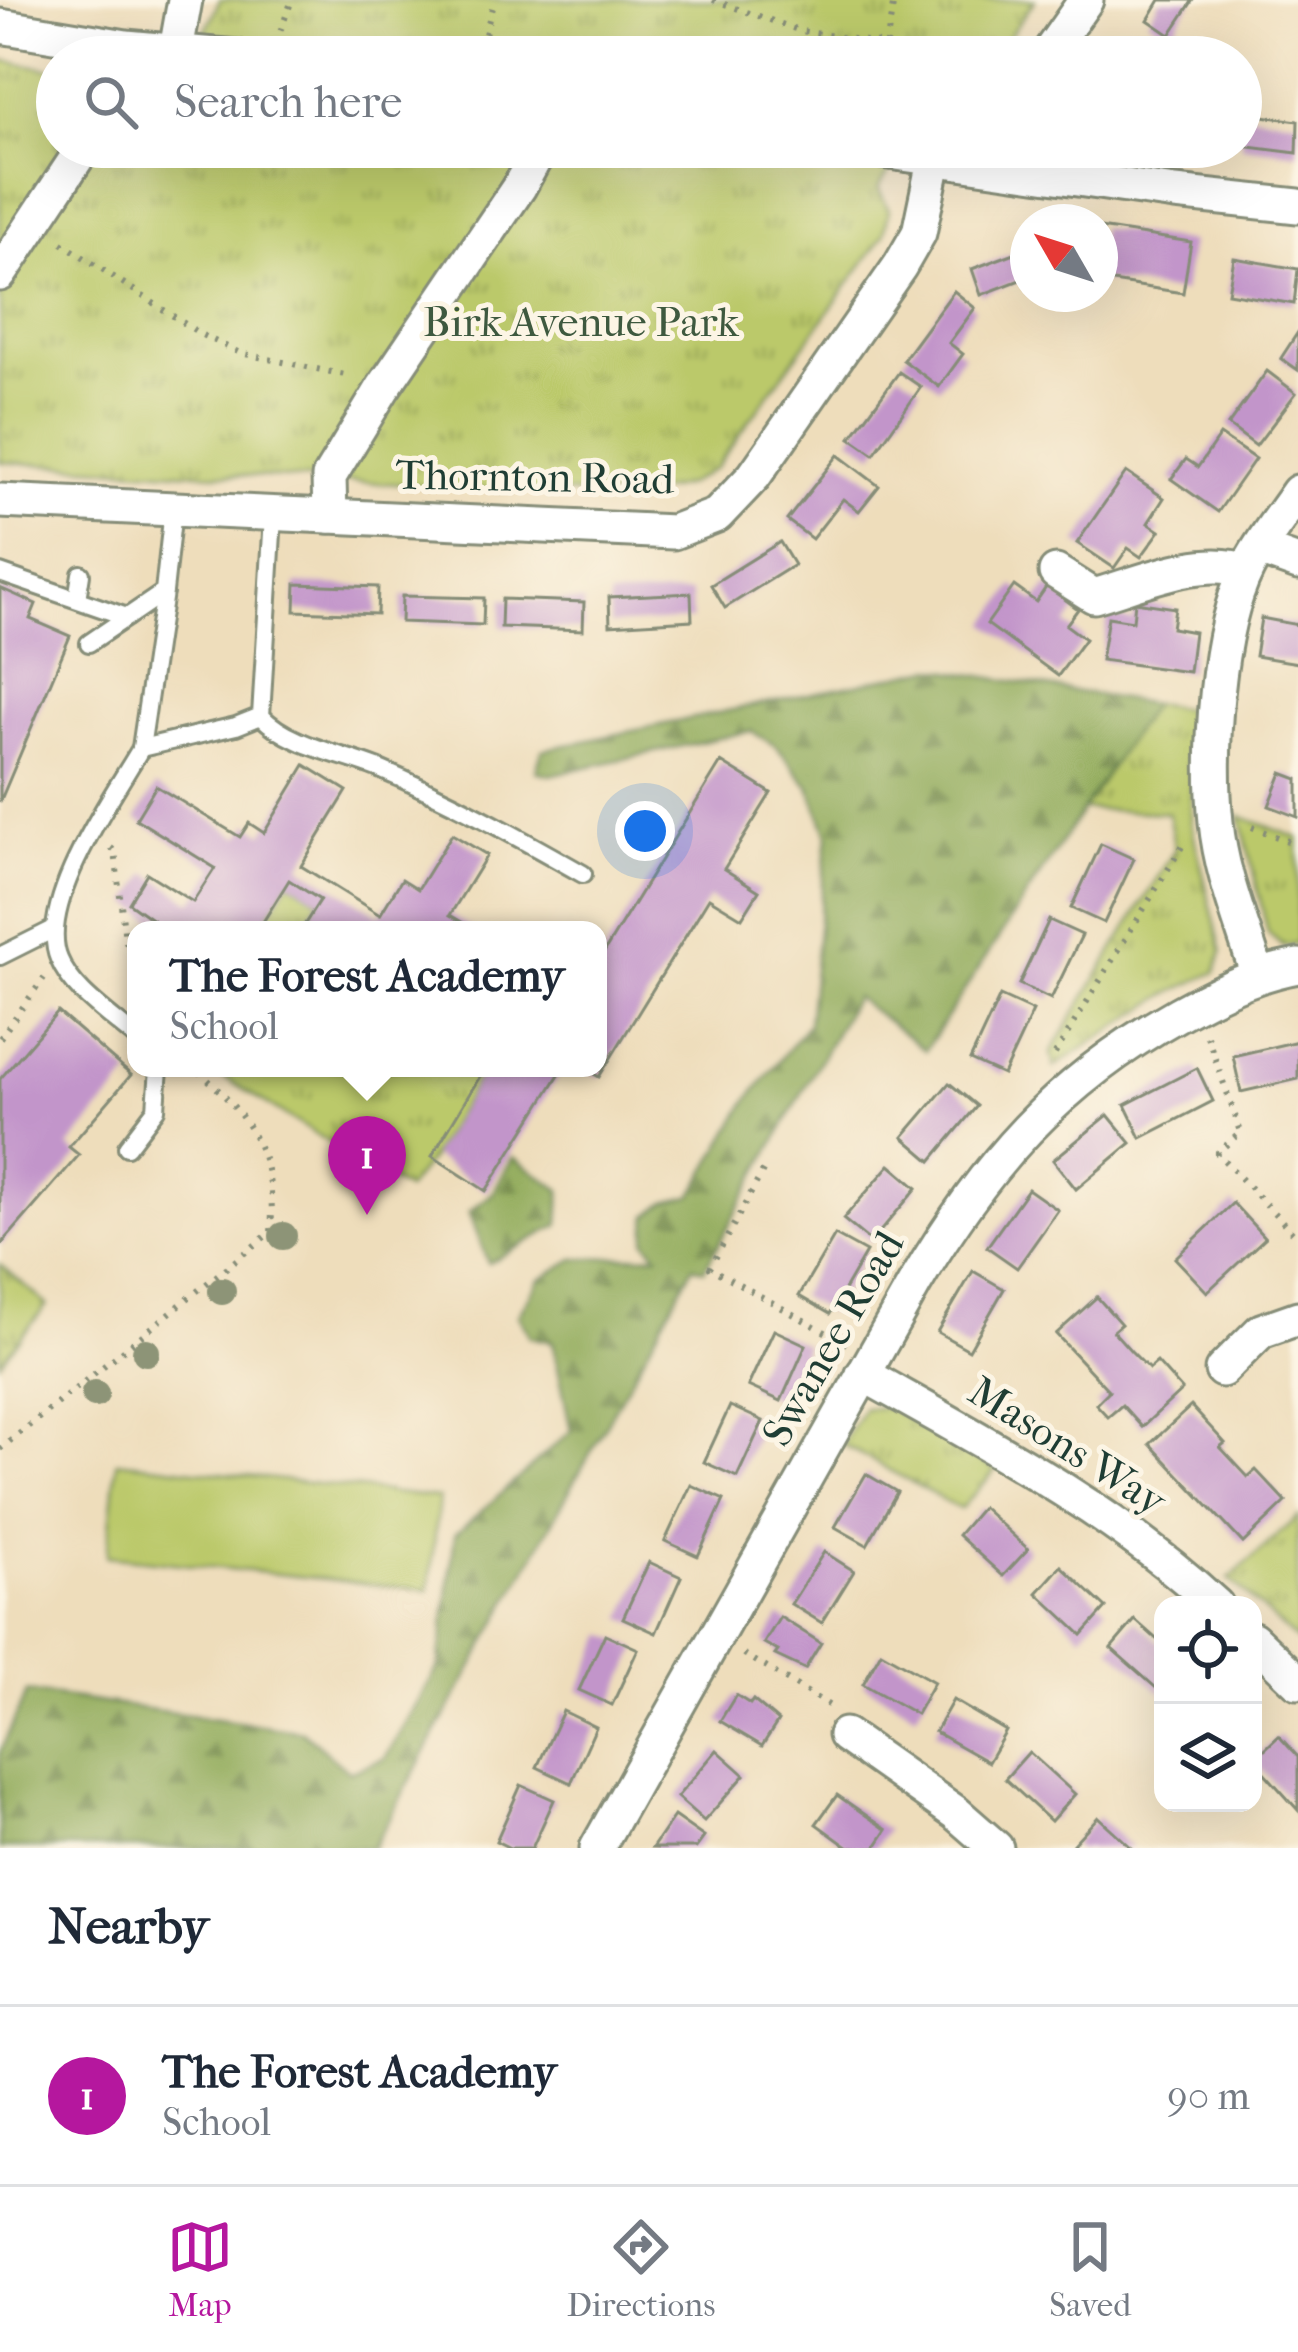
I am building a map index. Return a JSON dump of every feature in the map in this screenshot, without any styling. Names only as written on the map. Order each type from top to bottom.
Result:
[{"type":"street","points":[[179,36],[185,0]]},
{"type":"street","points":[[1060,36],[1085,0]]},
{"type":"street","points":[[0,26],[48,36]]},
{"type":"street","points":[[0,274],[70,168]]},
{"type":"street","points":[[330,516],[329,477],[529,168]]},
{"type":"street","name":"Thornton Road","points":[[0,501],[673,532],[717,514],[754,476],[900,266],[919,233],[933,168]]},
{"type":"street","points":[[1070,168],[1298,206]]},
{"type":"street","points":[[1257,974],[1216,822],[1214,740],[1220,663],[1252,560],[1298,492]]},
{"type":"street","points":[[1056,572],[1094,596],[1210,564],[1298,563]]},
{"type":"street","name":"Swanee Road","points":[[597,1848],[944,1232],[1007,1147],[1123,1045],[1257,974],[1298,966]]},
{"type":"street","points":[[1222,1370],[1261,1331],[1298,1318]]},
{"type":"street","name":"Masons Way","points":[[867,1366],[1075,1496],[1177,1568],[1207,1596]]},
{"type":"street","points":[[1262,1648],[1298,1682]]},
{"type":"street","points":[[845,1735],[956,1813],[996,1848]]},
{"type":"lane","points":[[127,1030],[73,982],[58,958],[52,930],[73,869],[141,748],[173,510]]},
{"type":"lane","points":[[273,516],[261,716],[276,731],[379,769],[508,831],[583,874]]},
{"type":"lane","points":[[0,573],[128,617]]},
{"type":"lane","points":[[77,599],[81,574]]},
{"type":"lane","points":[[89,643],[164,592]]},
{"type":"lane","points":[[141,748],[261,716]]},
{"type":"lane","points":[[0,956],[52,930]]},
{"type":"lane","points":[[127,1148],[156,1109],[158,1077]]},
{"type":"path","points":[[278,36],[292,0]]},
{"type":"path","points":[[484,36],[494,0]]},
{"type":"path","points":[[713,0],[801,32],[829,36]]},
{"type":"path","points":[[887,36],[894,0]]},
{"type":"path","points":[[34,224],[202,335],[240,353],[338,372],[383,388]]},
{"type":"path","points":[[1052,1103],[1048,1066],[1192,830],[1216,822],[1246,825],[1298,845]]},
{"type":"path","points":[[92,833],[115,850],[127,946]]},
{"type":"path","points":[[0,1038],[58,958]]},
{"type":"path","points":[[1196,1004],[1241,1132],[1216,1153],[1298,1238]]},
{"type":"path","points":[[0,1449],[272,1232],[274,1190],[253,1132],[231,1100],[204,1077]]},
{"type":"path","points":[[763,1172],[710,1268],[867,1366]]},
{"type":"path","points":[[716,1637],[837,1710],[845,1735]]},
{"type":"green space","points":[[220,0],[1035,0],[1009,36],[203,36]]},
{"type":"green space","name":"Birk Avenue Park","points":[[0,60],[36,66],[36,168],[892,168],[878,188],[889,210],[884,235],[715,468],[686,485],[634,497],[0,462]]},
{"type":"green space","points":[[932,668],[1152,704],[925,1050],[855,997],[704,1270],[693,1266],[373,1848],[0,1848],[0,1752],[27,1692],[302,1731],[349,1772],[385,1758],[439,1667],[455,1535],[571,1431],[553,1342],[530,1337],[518,1315],[539,1280],[574,1259],[658,1255],[646,1241],[648,1216],[666,1202],[692,1196],[748,1100],[808,1024],[828,835],[810,787],[776,746],[751,731],[550,775],[536,771],[542,750]]},
{"type":"green space","points":[[1152,704],[1192,710],[1191,823],[1222,953],[1216,972],[1166,995],[1054,1067],[1051,1053],[1175,849],[1168,813],[1083,809]]},
{"type":"green space","points":[[1240,816],[1298,838],[1298,943],[1283,946],[1268,933]]},
{"type":"green space","points":[[289,880],[320,900],[307,921],[264,921]]},
{"type":"green space","points":[[224,1077],[480,1077],[406,1190]]},
{"type":"green space","points":[[513,1157],[561,1190],[559,1225],[488,1263],[469,1212],[492,1194]]},
{"type":"green space","points":[[0,1264],[47,1305],[0,1362]]},
{"type":"green space","points":[[864,1408],[890,1408],[996,1470],[960,1509],[842,1444]]},
{"type":"green space","points":[[117,1461],[439,1498],[429,1590],[107,1556]]},
{"type":"green space","points":[[1298,1517],[1298,1642],[1262,1609],[1262,1596],[1248,1596],[1229,1579]]},
{"type":"building","points":[[1160,0],[1193,0],[1170,35],[1148,20]]},
{"type":"building","points":[[1262,116],[1298,121],[1297,153],[1262,149]]},
{"type":"building","points":[[1118,231],[1191,242],[1183,293],[1118,283]]},
{"type":"building","points":[[1010,255],[1010,284],[981,295],[972,269]]},
{"type":"building","points":[[1234,258],[1298,269],[1294,304],[1228,293]]},
{"type":"building","points":[[954,291],[975,308],[949,343],[963,354],[939,387],[903,360]]},
{"type":"building","points":[[1298,332],[1298,370],[1281,358]]},
{"type":"building","points":[[1267,371],[1296,393],[1256,446],[1228,425]]},
{"type":"building","points":[[899,372],[921,387],[874,454],[851,438]]},
{"type":"building","points":[[1220,435],[1255,459],[1218,512],[1171,479],[1186,459],[1198,467]]},
{"type":"building","points":[[838,455],[879,486],[859,511],[843,499],[812,539],[787,520]]},
{"type":"building","points":[[1126,472],[1164,498],[1148,523],[1160,531],[1141,557],[1128,548],[1114,568],[1077,543]]},
{"type":"building","points":[[780,542],[794,565],[725,608],[711,585]]},
{"type":"building","points":[[296,584],[378,587],[377,614],[295,611]]},
{"type":"building","points":[[1014,586],[1036,602],[1047,586],[1078,609],[1066,625],[1085,639],[1058,676],[987,624]]},
{"type":"building","points":[[0,588],[36,604],[30,619],[70,636],[0,802]]},
{"type":"building","points":[[691,593],[692,620],[610,625],[609,597]]},
{"type":"building","points":[[402,596],[484,598],[483,625],[401,622]]},
{"type":"building","points":[[502,599],[584,602],[583,630],[501,627]]},
{"type":"building","points":[[1135,602],[1175,608],[1172,628],[1194,632],[1189,672],[1101,660],[1108,617],[1133,621]]},
{"type":"building","points":[[1261,618],[1298,625],[1298,663],[1255,656]]},
{"type":"building","points":[[721,762],[771,793],[724,869],[759,891],[742,918],[709,898],[607,1064],[607,947]]},
{"type":"building","points":[[305,765],[347,791],[301,866],[380,915],[402,879],[418,889],[452,834],[487,855],[450,915],[460,921],[307,921],[320,900],[289,880],[264,921],[154,921],[129,903],[147,873],[193,902],[215,868],[136,819],[156,786],[240,837],[249,823],[264,833]]},
{"type":"building","points":[[1282,773],[1298,779],[1298,817],[1269,806]]},
{"type":"building","points":[[1101,844],[1134,859],[1104,923],[1071,908]]},
{"type":"building","points":[[1049,920],[1082,935],[1051,999],[1019,984]]},
{"type":"building","points":[[1000,996],[1033,1011],[1003,1075],[970,1060]]},
{"type":"building","points":[[58,1012],[129,1077],[69,1147],[79,1155],[0,1246],[0,1079]]},
{"type":"building","points":[[1298,1041],[1298,1079],[1241,1092],[1233,1056]]},
{"type":"building","points":[[1197,1068],[1213,1101],[1141,1138],[1125,1105]]},
{"type":"building","points":[[480,1077],[557,1077],[486,1191],[432,1156]]},
{"type":"building","points":[[949,1083],[977,1106],[931,1161],[903,1137]]},
{"type":"building","points":[[1108,1115],[1131,1143],[1076,1189],[1053,1160]]},
{"type":"building","points":[[890,1165],[917,1188],[871,1242],[843,1219]]},
{"type":"building","points":[[1028,1189],[1058,1210],[1017,1268],[987,1247]]},
{"type":"building","points":[[1233,1203],[1265,1238],[1207,1292],[1175,1258]]},
{"type":"building","points":[[835,1235],[866,1252],[830,1314],[799,1296]]},
{"type":"building","points":[[973,1271],[1004,1289],[969,1350],[937,1332]]},
{"type":"building","points":[[1097,1297],[1121,1324],[1113,1331],[1131,1351],[1149,1369],[1157,1362],[1182,1390],[1142,1427],[1122,1405],[1108,1417],[1096,1404],[1109,1391],[1056,1334]]},
{"type":"building","points":[[774,1330],[806,1345],[781,1401],[748,1386]]},
{"type":"building","points":[[730,1406],[763,1421],[737,1477],[704,1462]]},
{"type":"building","points":[[1191,1406],[1248,1477],[1256,1470],[1286,1502],[1243,1543],[1150,1444]]},
{"type":"building","points":[[866,1474],[897,1492],[867,1545],[835,1527]]},
{"type":"building","points":[[691,1485],[724,1500],[698,1556],[665,1541]]},
{"type":"building","points":[[982,1507],[1028,1549],[1003,1576],[958,1535]]},
{"type":"building","points":[[824,1552],[854,1571],[822,1623],[791,1604]]},
{"type":"building","points":[[649,1562],[681,1577],[656,1633],[623,1618]]},
{"type":"building","points":[[1061,1566],[1106,1608],[1082,1635],[1037,1593]]},
{"type":"building","points":[[780,1617],[821,1643],[805,1669],[775,1655],[778,1651],[764,1643]]},
{"type":"building","points":[[1135,1620],[1154,1637],[1154,1686],[1111,1648]]},
{"type":"building","points":[[605,1634],[638,1649],[612,1705],[579,1690]]},
{"type":"building","points":[[881,1652],[934,1682],[916,1714],[863,1684]]},
{"type":"building","points":[[736,1695],[750,1704],[753,1700],[778,1721],[762,1746],[720,1721]]},
{"type":"building","points":[[953,1700],[1006,1731],[988,1762],[935,1732]]},
{"type":"building","points":[[563,1711],[596,1727],[571,1783],[537,1767]]},
{"type":"building","points":[[1279,1736],[1298,1757],[1298,1810],[1262,1770],[1262,1752]]},
{"type":"building","points":[[717,1750],[745,1775],[704,1821],[677,1797]]},
{"type":"building","points":[[1029,1752],[1075,1794],[1051,1821],[1005,1779]]},
{"type":"building","points":[[521,1785],[554,1800],[532,1848],[510,1848],[496,1841]]},
{"type":"building","points":[[837,1795],[887,1830],[875,1848],[849,1848],[816,1824]]},
{"type":"building","points":[[674,1816],[704,1837],[696,1848],[652,1848]]},
{"type":"building","points":[[1098,1817],[1132,1848],[1078,1848],[1073,1844]]},
{"type":"place","name":"The Forest Academy","points":[[367,1215]]}]
